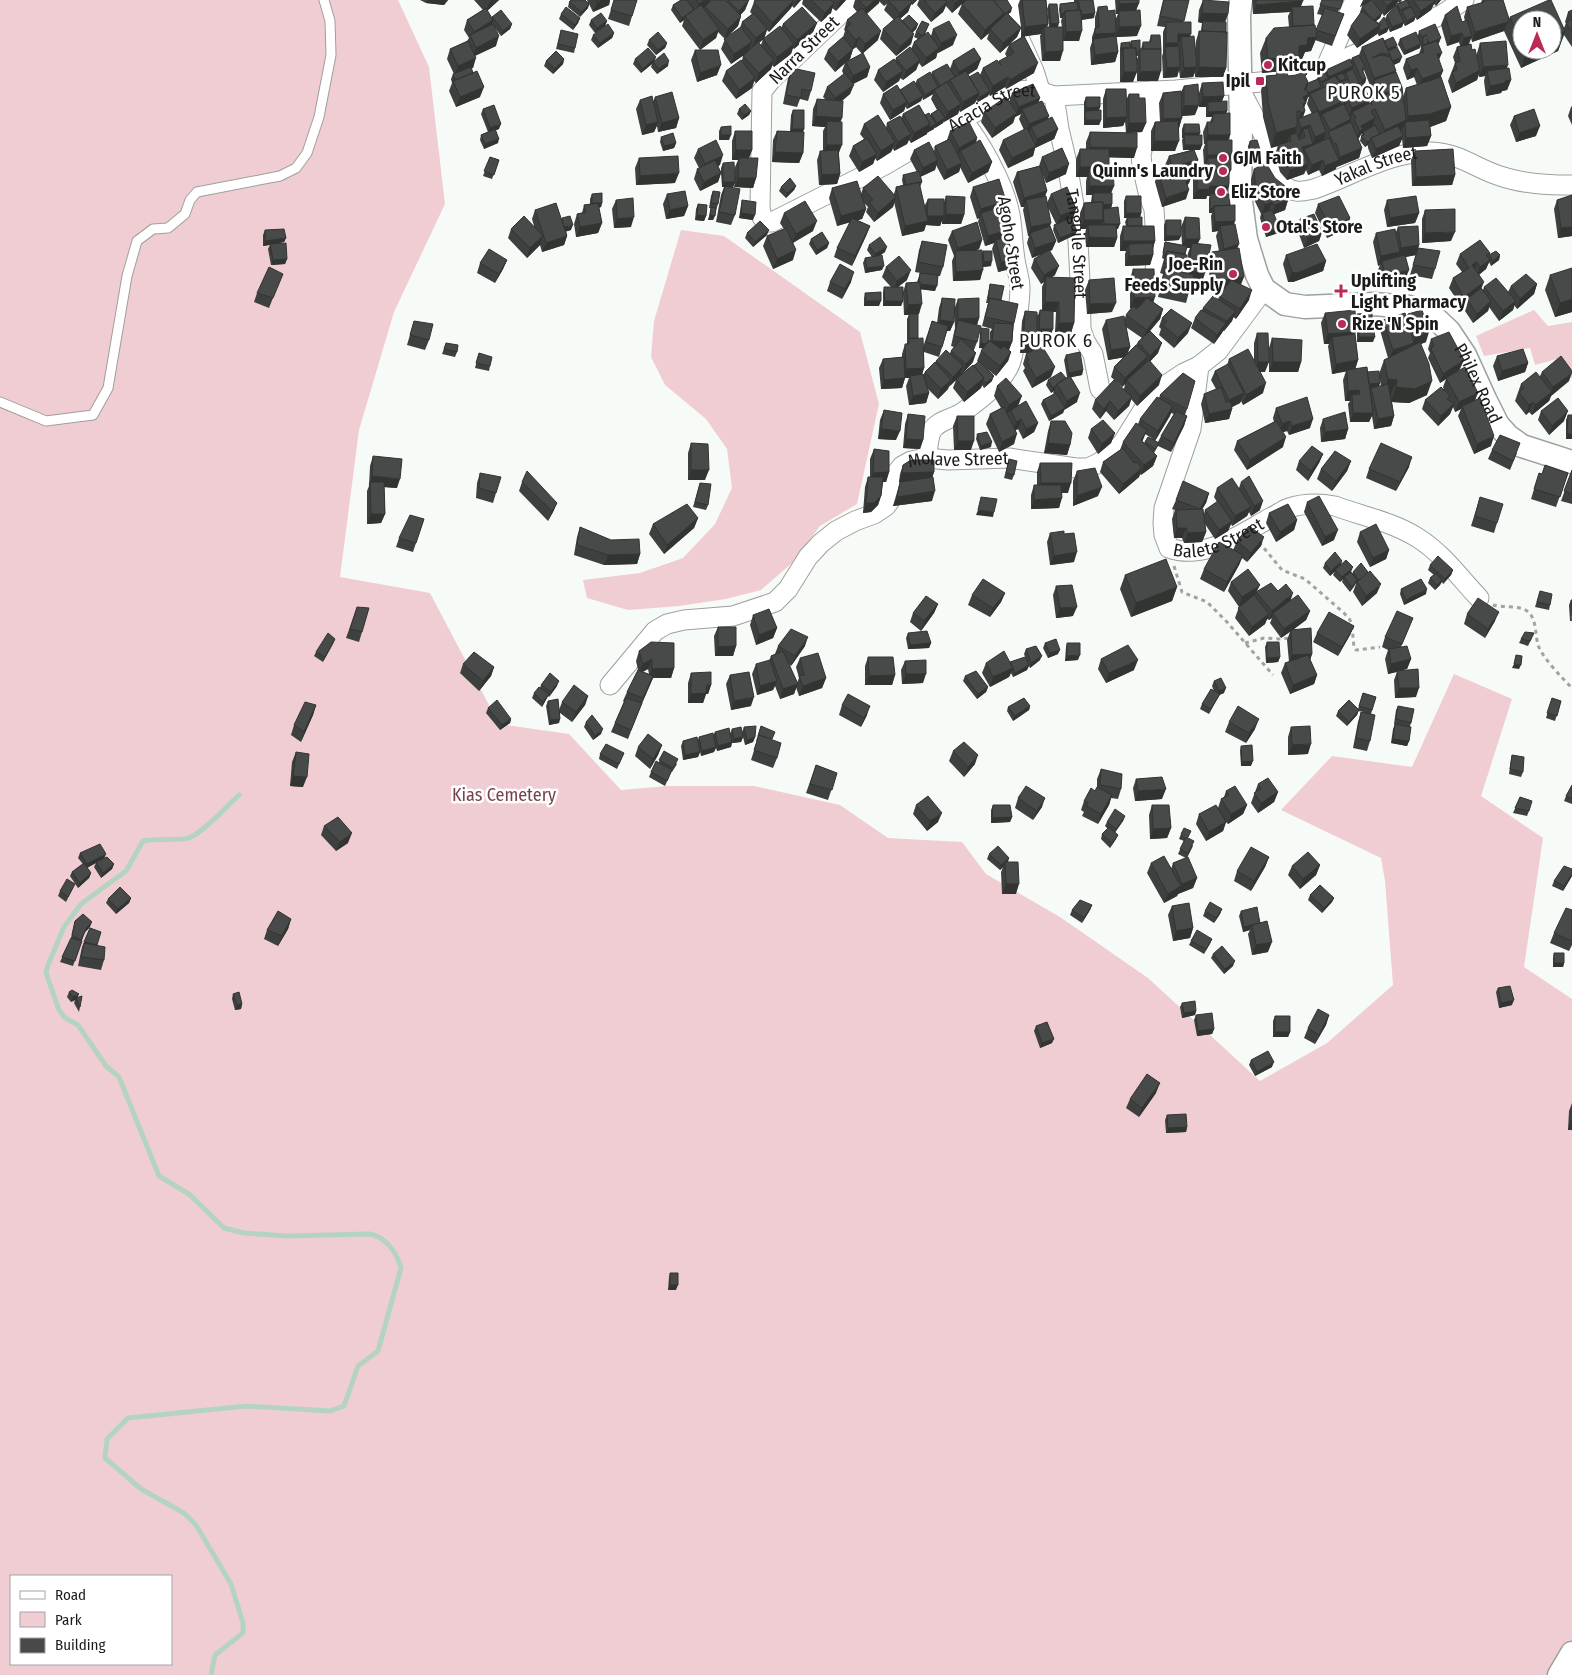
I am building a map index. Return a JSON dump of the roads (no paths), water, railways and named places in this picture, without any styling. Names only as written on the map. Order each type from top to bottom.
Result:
[{"type":"street","name":"Narra Street","points":[[766,222],[760,208],[762,91],[771,80],[855,0]]},
{"type":"street","name":"Tanguile Street","points":[[1022,0],[1012,8],[1012,20],[1034,71],[1047,93],[1067,163],[1076,223],[1081,329],[1085,341],[1093,354],[1100,389]]},
{"type":"street","points":[[1326,67],[1355,0]]},
{"type":"street","name":"Acacia Street","points":[[766,222],[772,222],[884,166],[1008,93],[1025,89],[1047,93],[1152,92],[1241,87],[1292,78],[1326,67],[1443,14],[1464,0]]},
{"type":"street","points":[[1234,8],[1241,87],[1241,203],[1246,239],[1257,275],[1264,289]]},
{"type":"street","name":"Yakal Street","points":[[1241,87],[1264,136],[1277,174],[1285,185],[1293,191],[1303,192],[1314,189],[1388,159],[1409,153],[1432,152],[1453,155],[1500,177],[1538,184],[1572,185]]},
{"type":"street","points":[[1152,92],[1151,118],[1141,154],[1149,196],[1154,209],[1156,241],[1155,277]]},
{"type":"street","name":"Agoho Street","points":[[926,458],[932,431],[942,422],[963,412],[993,388],[1008,370],[1019,305],[1019,275],[1014,258],[1014,237],[1007,202],[982,148],[970,128],[962,120]]},
{"type":"street","name":"Molave Street","points":[[610,685],[655,631],[667,624],[684,620],[734,616],[775,602],[788,589],[808,557],[821,543],[836,531],[882,509],[889,502],[894,476],[902,466],[910,461],[926,458],[948,460],[1009,458],[1076,468],[1088,468],[1099,463],[1122,444],[1143,410],[1169,383],[1199,366],[1218,351],[1264,289]]},
{"type":"street","name":"Philex Road","points":[[1264,289],[1285,304],[1305,307],[1374,304],[1409,307],[1431,314],[1449,331],[1465,355],[1484,399],[1498,425],[1508,436],[1522,446],[1572,462]]},
{"type":"street","name":"Balete Street","points":[[1199,366],[1191,429],[1164,508],[1164,534],[1170,548],[1181,552],[1220,545],[1288,508],[1310,503],[1334,506],[1404,530],[1419,539],[1442,558],[1478,598]]},
{"type":"street","points":[[1559,1675],[1572,1653]]},
{"type":"lane","points":[[0,402],[46,421],[93,415],[108,388],[127,276],[138,241],[153,229],[168,228],[185,214],[190,200],[197,192],[280,176],[296,168],[307,154],[319,117],[330,55],[330,22],[324,0]]},
{"type":"waterway","points":[[211,1675],[215,1655],[243,1633],[243,1623],[231,1584],[196,1525],[184,1513],[141,1489],[105,1458],[107,1439],[128,1418],[247,1406],[330,1411],[344,1406],[358,1366],[378,1351],[401,1268],[390,1246],[381,1238],[370,1234],[288,1236],[244,1233],[224,1228],[189,1194],[159,1176],[119,1077],[106,1066],[78,1025],[65,1018],[59,1010],[46,973],[64,927],[81,904],[126,871],[143,841],[189,838],[208,825],[239,795]]},
{"type":"place","name":"Kitcup","points":[[1268,65]]},
{"type":"place","name":"Ipil","points":[[1260,81]]},
{"type":"place","name":"GJM Faith","points":[[1223,158]]},
{"type":"place","name":"Quinn's Laundry","points":[[1223,171]]},
{"type":"place","name":"Eliz Store","points":[[1221,192]]},
{"type":"place","name":"Otal's Store","points":[[1266,227]]},
{"type":"place","name":"Joe-Rin Feeds Supply","points":[[1233,274]]},
{"type":"place","name":"Uplifting Light Pharmacy","points":[[1341,291]]},
{"type":"place","name":"Rize 'N Spin","points":[[1342,324]]},
{"type":"district","name":"PUROK 5","points":[[1364,92]]},
{"type":"district","name":"PUROK 6","points":[[1056,340]]},
{"type":"park label","name":"Kias Cemetery","points":[[504,795]]}]
